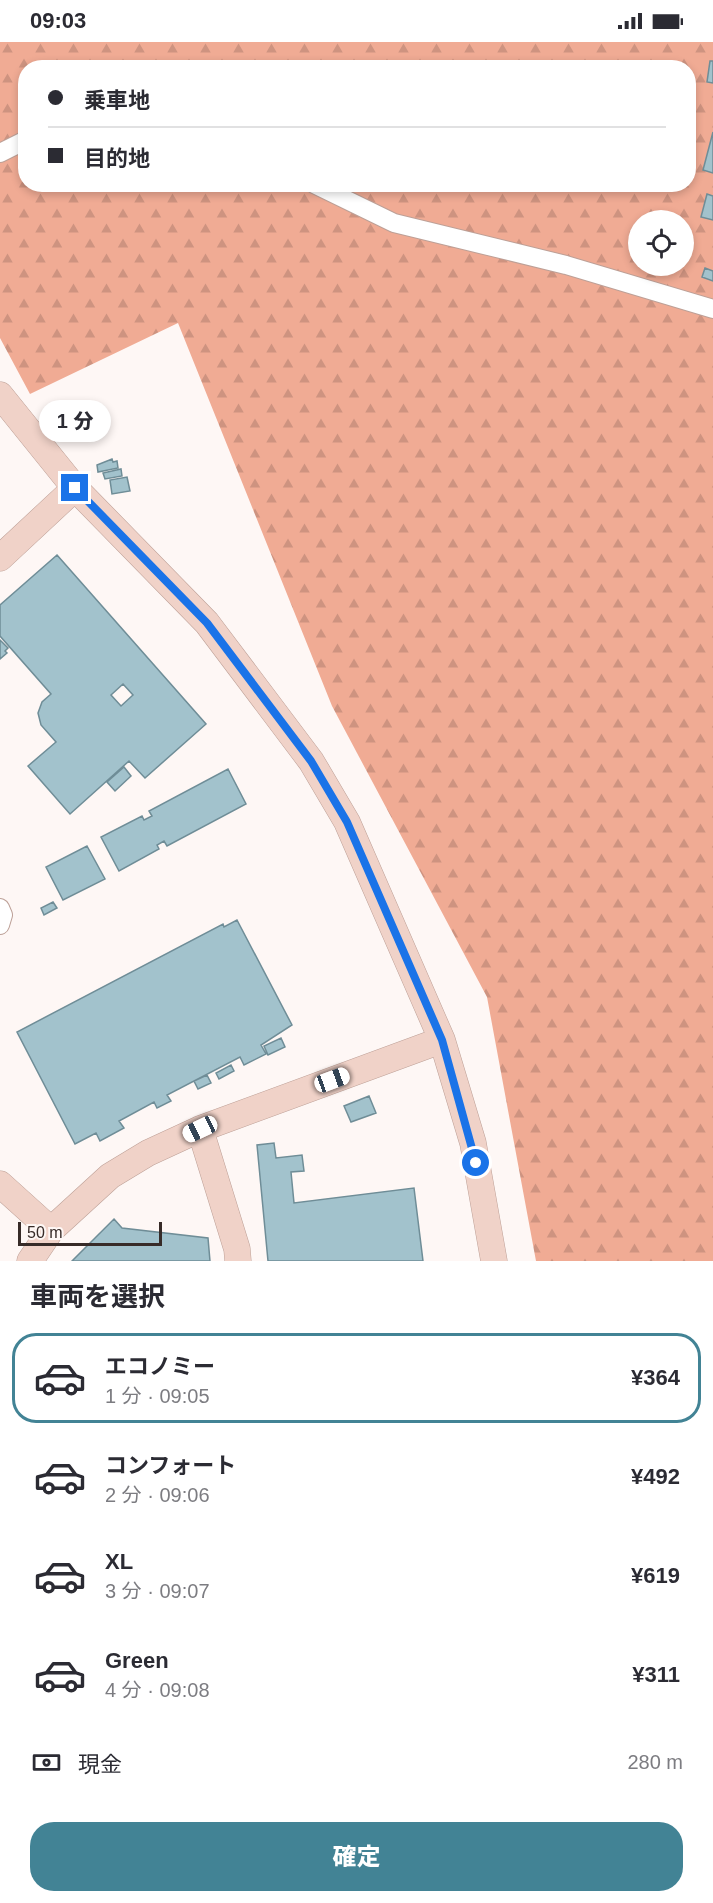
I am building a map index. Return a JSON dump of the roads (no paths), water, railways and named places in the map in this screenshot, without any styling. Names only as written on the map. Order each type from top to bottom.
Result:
[{"type":"street","points":[[0,153],[18,144]]},
{"type":"street","points":[[330,192],[394,223],[566,265],[713,309]]},
{"type":"street","points":[[0,395],[75,488],[207,623],[311,761],[347,822],[442,1040],[473,1143],[494,1261]]},
{"type":"street","points":[[1,556],[75,488]]},
{"type":"street","points":[[0,908],[3,915],[0,925]]},
{"type":"street","points":[[30,1261],[51,1230],[110,1176],[148,1153],[200,1129],[442,1040]]},
{"type":"street","points":[[200,1129],[237,1249],[238,1261]]},
{"type":"street","points":[[0,1184],[51,1230]]}]
